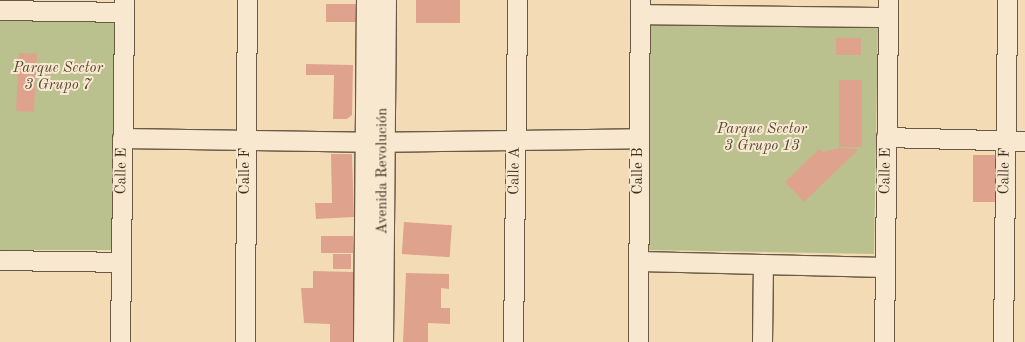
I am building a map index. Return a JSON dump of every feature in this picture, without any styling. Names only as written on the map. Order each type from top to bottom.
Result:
[{"type":"street","name":"Calle F","points":[[245,342],[248,0]]},
{"type":"street","name":"Avenida Revolución","points":[[368,0],[382,342]]},
{"type":"street","name":"Avenida Revolución","points":[[366,342],[375,142],[385,0]]},
{"type":"street","name":"Calle A","points":[[513,342],[517,0]]},
{"type":"street","name":"Calle F","points":[[1003,342],[1006,0]]},
{"type":"street","points":[[3,7],[123,6]]},
{"type":"street","name":"Calle E","points":[[120,342],[123,6]]},
{"type":"street","points":[[640,7],[888,9]]},
{"type":"street","name":"Calle B","points":[[638,342],[640,7]]},
{"type":"street","name":"Calle E","points":[[884,342],[888,9]]},
{"type":"street","points":[[886,137],[1025,141]]},
{"type":"street","points":[[122,138],[375,142],[639,138]]},
{"type":"street","points":[[0,260],[121,262]]},
{"type":"street","points":[[638,261],[885,266]]},
{"type":"street","points":[[762,342],[763,264]]},
{"type":"green space","name":"Parque Sector 3 Grupo 7","points":[[0,18],[116,18],[116,250],[0,250]]},
{"type":"green space","name":"Parque Sector 3 Grupo 13","points":[[649,22],[878,26],[874,254],[645,250]]},
{"type":"building","points":[[416,0],[460,0],[460,23],[416,23]]},
{"type":"building","points":[[326,4],[356,4],[356,22],[326,22]]},
{"type":"building","points":[[836,38],[861,38],[861,55],[836,55]]},
{"type":"building","points":[[19,53],[37,54],[34,112],[16,111]]},
{"type":"building","points":[[306,64],[353,65],[352,115],[347,119],[333,119],[334,75],[306,75]]},
{"type":"building","points":[[839,80],[862,80],[862,147],[839,147]]},
{"type":"building","points":[[839,148],[859,149],[804,202],[785,182],[819,149],[823,152]]},
{"type":"building","points":[[331,154],[352,154],[354,217],[316,219],[315,203],[332,203]]},
{"type":"building","points":[[973,155],[996,155],[996,202],[973,202]]},
{"type":"building","points":[[404,222],[452,225],[450,257],[402,254]]},
{"type":"building","points":[[321,236],[353,236],[353,253],[321,253]]},
{"type":"building","points":[[333,254],[351,254],[351,269],[333,269]]},
{"type":"building","points":[[313,271],[354,272],[354,342],[330,342],[330,324],[304,323],[301,288],[313,288]]},
{"type":"building","points":[[406,273],[449,274],[449,289],[441,288],[441,308],[450,308],[450,324],[428,323],[428,342],[403,342]]}]
